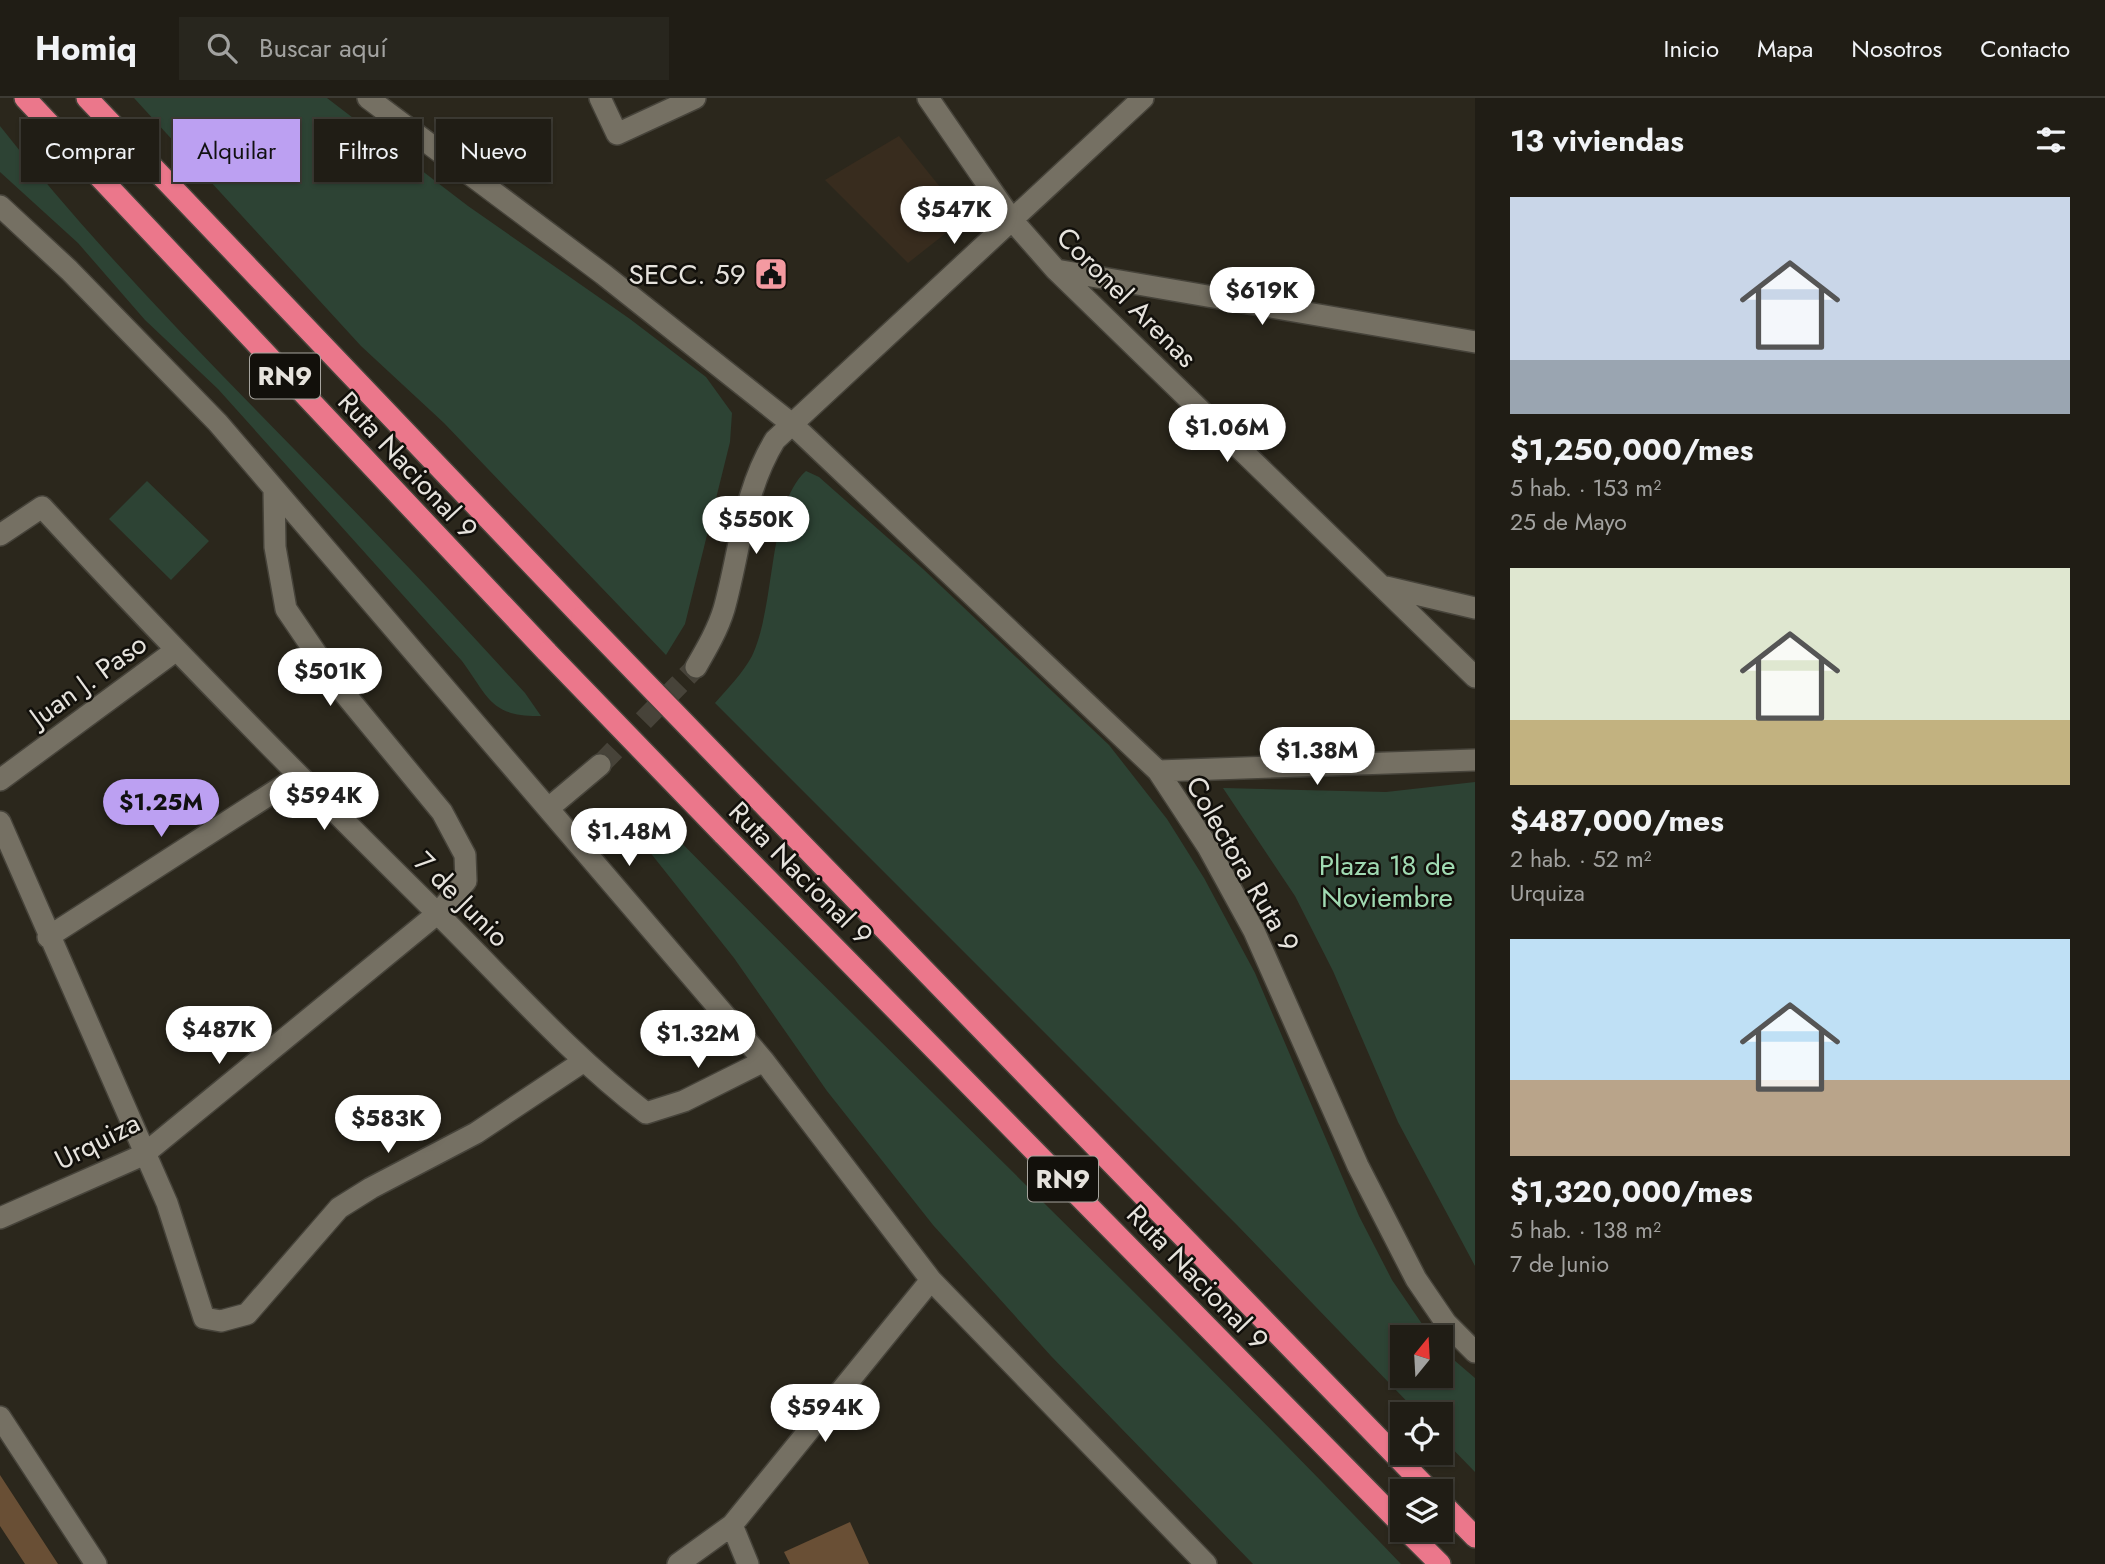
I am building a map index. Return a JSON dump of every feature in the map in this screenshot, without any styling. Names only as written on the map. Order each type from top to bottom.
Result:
[{"type":"highway","name":"Ruta Nacional 9","points":[[25,98],[547,652],[1390,1513]]},
{"type":"highway","name":"Ruta Nacional 9","points":[[87,98],[582,617],[1418,1479]]},
{"type":"highway","points":[[1453,1514],[1475,1536]]},
{"type":"highway","points":[[1418,1542],[1440,1564]]},
{"type":"street","name":"Colectora Ruta 9","points":[[368,98],[603,274],[793,425],[1158,771],[1208,846],[1254,931],[1358,1166],[1416,1279],[1446,1323],[1475,1352]]},
{"type":"street","points":[[600,98],[617,134],[695,98]]},
{"type":"street","name":"Coronel Arenas","points":[[928,98],[1012,220],[1056,270],[1475,677]]},
{"type":"street","points":[[696,667],[712,640],[723,609],[739,534],[760,465],[775,440],[1143,98]]},
{"type":"street","points":[[0,205],[137,339],[218,423],[550,807],[764,1061],[931,1280],[1206,1564]]},
{"type":"street","points":[[1056,270],[1475,342]]},
{"type":"street","name":"Urquiza","points":[[0,1218],[143,1155],[438,913],[466,881],[465,855],[442,812],[339,687],[286,609],[275,547],[274,490]]},
{"type":"street","name":"7 de Junio","points":[[0,535],[43,507],[175,651],[297,777],[438,913],[584,1061],[646,1113],[684,1101],[764,1061]]},
{"type":"street","points":[[1385,587],[1475,607]]},
{"type":"street","name":"Juan J. Paso","points":[[0,780],[175,651]]},
{"type":"street","points":[[1158,771],[1475,760]]},
{"type":"street","points":[[550,807],[600,765]]},
{"type":"street","points":[[48,937],[297,777]]},
{"type":"street","points":[[0,821],[143,1155],[167,1203],[204,1318],[221,1321],[247,1314],[339,1208],[371,1188],[476,1133],[584,1061]]},
{"type":"street","points":[[678,1564],[732,1525],[931,1280]]},
{"type":"street","points":[[0,1417],[96,1564]]},
{"type":"street","points":[[732,1525],[748,1564]]},
{"type":"shaded area","points":[[899,136],[965,218],[908,263],[825,180]]},
{"type":"green space","points":[[134,98],[327,98],[354,119],[314,119],[314,182],[422,182],[422,171],[630,319],[706,377],[732,413],[730,442],[685,624],[666,655],[444,423],[361,346],[211,182],[300,182],[300,119],[173,119],[173,141],[159,125],[159,119],[153,119]]},
{"type":"green space","points":[[0,126],[21,151],[21,182],[46,182],[148,297],[425,584],[525,693],[541,716],[511,713],[493,703],[462,661],[218,389],[145,320],[78,243],[0,172]]},
{"type":"green space","points":[[806,471],[819,477],[923,569],[1109,745],[1167,819],[1204,878],[1255,973],[1359,1216],[1392,1280],[1423,1325],[1390,1325],[1390,1384],[1237,1225],[715,703],[740,675],[752,656],[760,635],[779,531],[794,486]]},
{"type":"green space","points":[[147,481],[209,541],[171,580],[109,519]]},
{"type":"green space","name":"Plaza 18 de Noviembre","points":[[1475,782],[1475,1266],[1398,1122],[1333,971],[1295,896],[1223,788],[1386,792]]},
{"type":"green space","points":[[650,811],[1309,1468],[1401,1564],[1253,1564],[1051,1356],[933,1225],[827,1091],[734,958],[645,846],[637,834],[639,820]]},
{"type":"green space","points":[[1453,1359],[1475,1378],[1475,1472],[1453,1449],[1453,1402],[1407,1402],[1394,1388],[1453,1388]]},
{"type":"building","points":[[0,1475],[58,1564],[25,1564],[0,1526]]},
{"type":"building","points":[[850,1522],[869,1564],[790,1564],[784,1552]]},
{"type":"tunnel","points":[[600,765],[696,667]]},
{"type":"place","name":"SECC. 59","points":[[771,274]]}]
